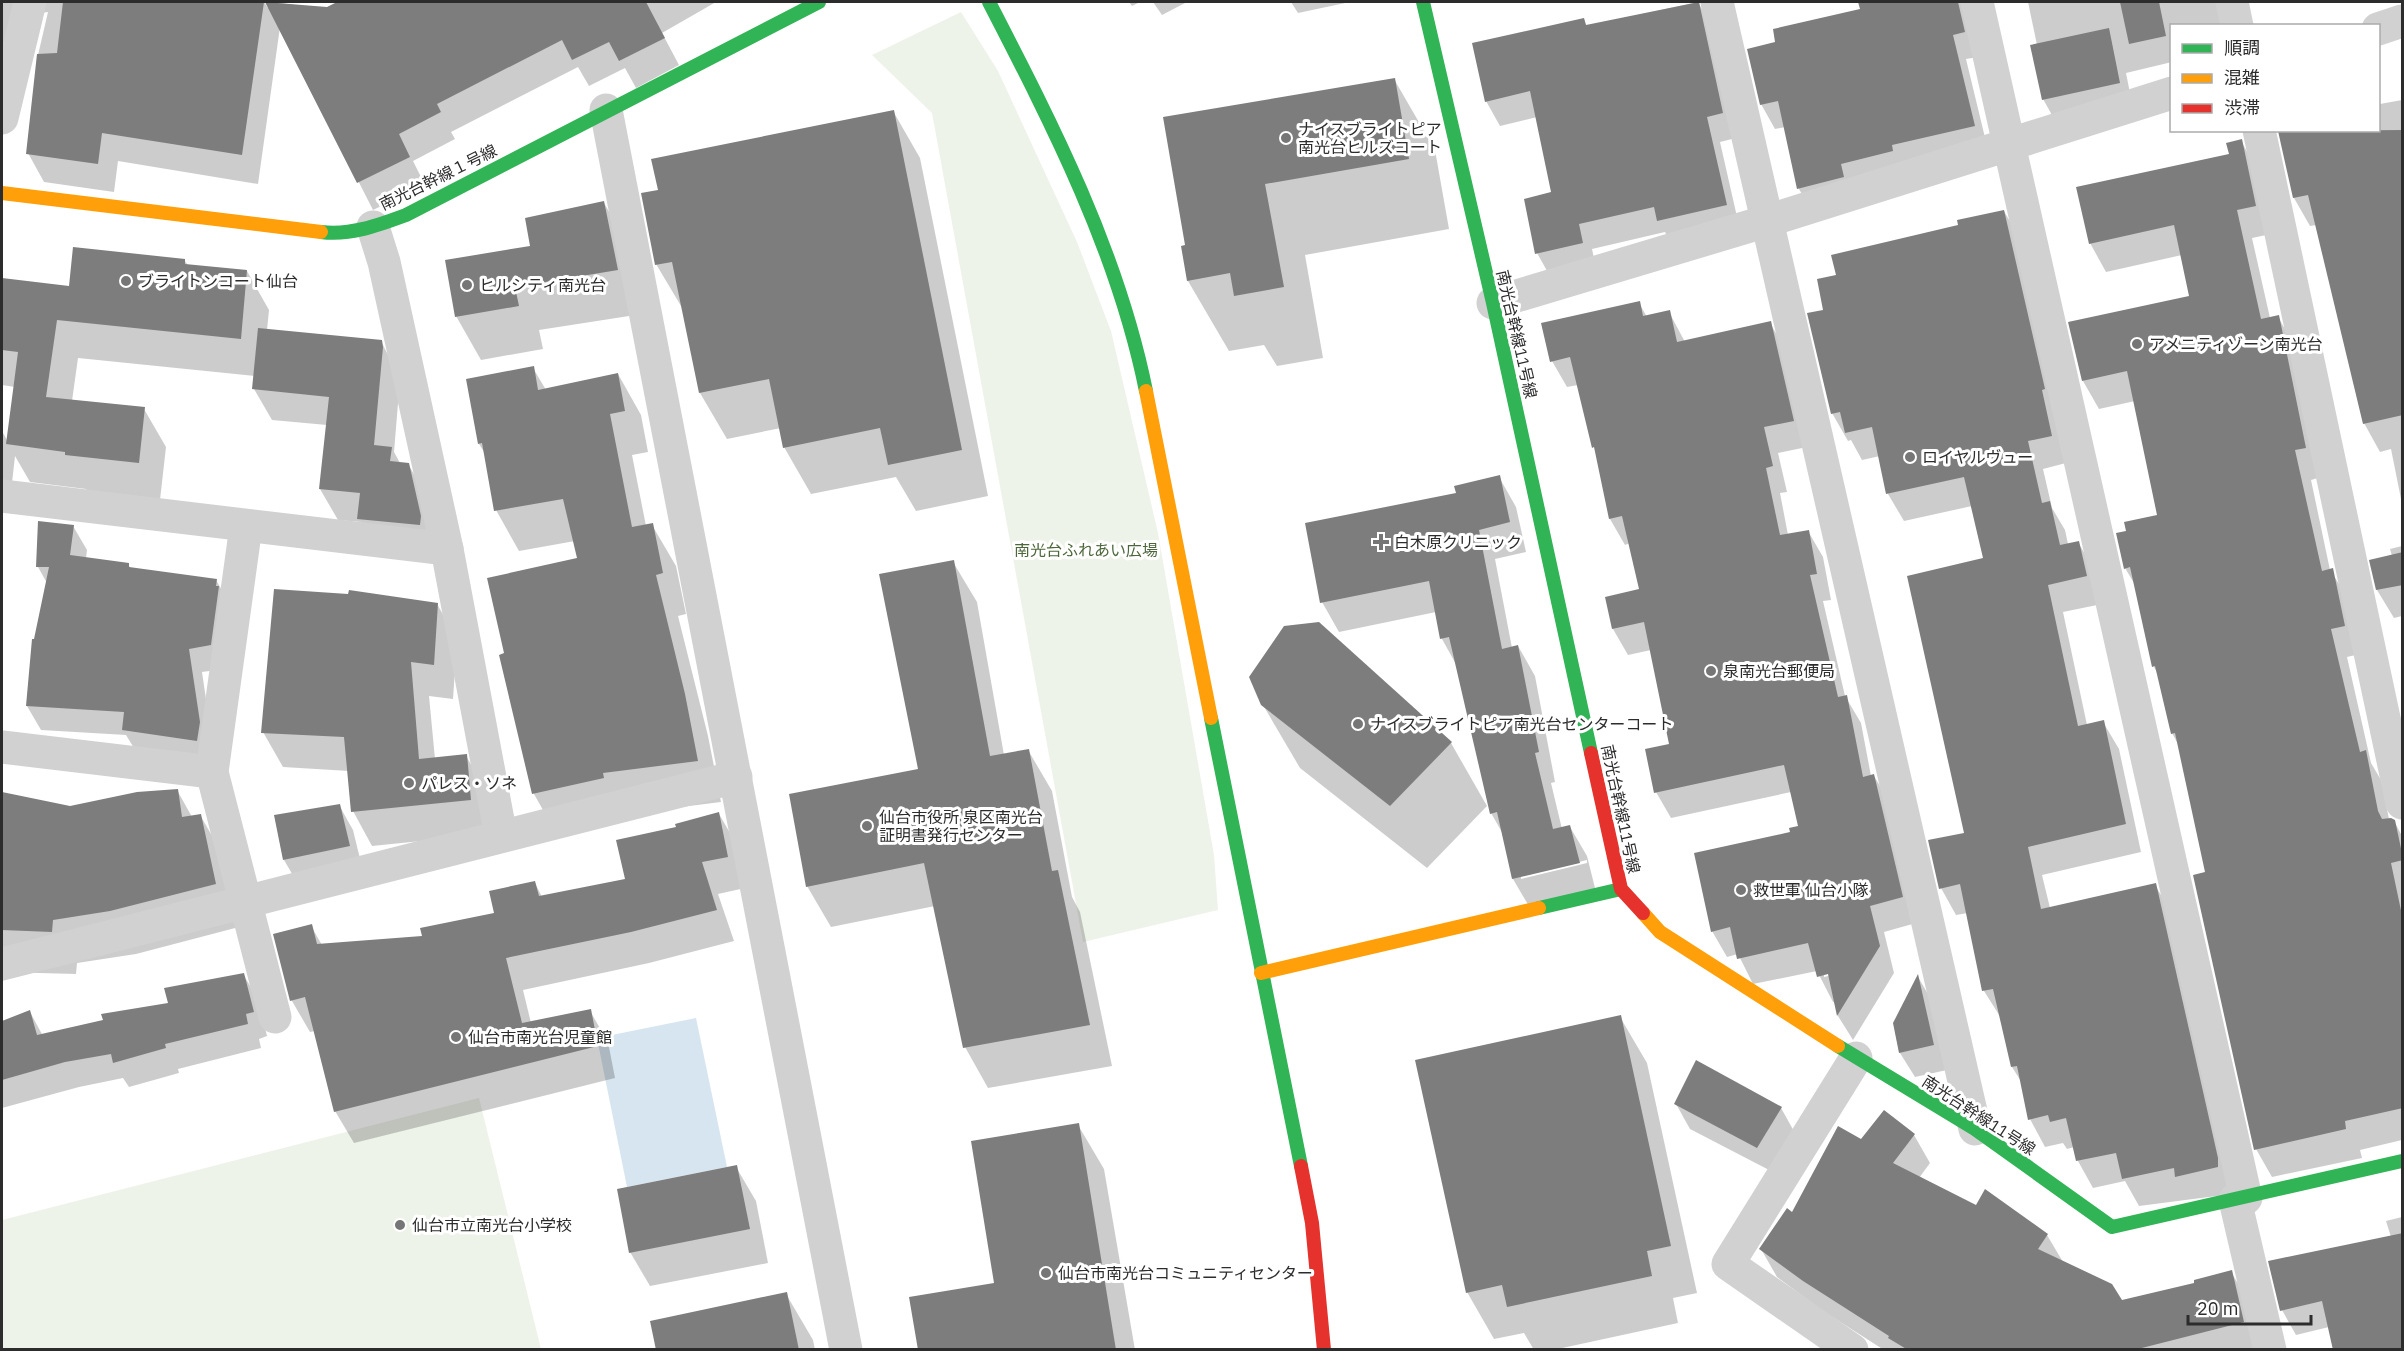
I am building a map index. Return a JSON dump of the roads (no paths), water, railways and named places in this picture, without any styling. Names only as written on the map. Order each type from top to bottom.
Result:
[{"type":"street","points":[[2,118],[30,2]]},
{"type":"street","name":"南光台幹線１号線","points":[[2,193],[335,234],[373,227],[406,215],[819,2]]},
{"type":"street","points":[[989,2],[1056,132],[1107,255],[1139,358],[1312,1222],[1324,1350]]},
{"type":"street","name":"南光台幹線11号線","points":[[1423,2],[1493,303],[1621,889],[1660,932],[1856,1058],[1975,1129],[2112,1227],[2403,1161]]},
{"type":"street","points":[[1717,2],[1975,1129]]},
{"type":"street","points":[[1977,2],[2240,1199],[2270,1350]]},
{"type":"street","points":[[2232,2],[2237,24]]},
{"type":"street","points":[[2380,29],[2403,21]]},
{"type":"street","points":[[1493,303],[2170,94]]},
{"type":"street","points":[[606,110],[846,1350]]},
{"type":"street","points":[[2259,132],[2403,803]]},
{"type":"street","points":[[373,227],[384,262],[447,549],[501,836]]},
{"type":"street","points":[[2,496],[447,549]]},
{"type":"street","points":[[246,526],[212,772],[275,1017]]},
{"type":"street","points":[[2,747],[212,772]]},
{"type":"street","points":[[2,964],[736,777]]},
{"type":"street","points":[[1261,973],[1621,889]]},
{"type":"street","points":[[1852,1350],[1728,1264],[1856,1058]]},
{"type":"place","name":"ナイスブライトピア 南光台ヒルズコート","points":[[1286,138]]},
{"type":"place","name":"ブライトンコート仙台","points":[[126,281]]},
{"type":"place","name":"ヒルシティ南光台","points":[[467,285]]},
{"type":"place","name":"アメニティゾーン南光台","points":[[2137,344]]},
{"type":"place","name":"ロイヤルヴュー","points":[[1910,457]]},
{"type":"place","name":"白木原クリニック","points":[[1381,542]]},
{"type":"place","name":"泉南光台郵便局","points":[[1711,671]]},
{"type":"place","name":"ナイスブライトピア南光台センターコート","points":[[1358,724]]},
{"type":"place","name":"パレス・ソネ","points":[[409,783]]},
{"type":"place","name":"仙台市役所 泉区南光台 証明書発行センター","points":[[867,826]]},
{"type":"place","name":"救世軍 仙台小隊","points":[[1741,890]]},
{"type":"place","name":"仙台市南光台児童館","points":[[456,1037]]},
{"type":"place","name":"仙台市立南光台小学校","points":[[400,1225]]},
{"type":"place","name":"仙台市南光台コミュニティセンター","points":[[1046,1273]]},
{"type":"park label","name":"南光台ふれあい広場","points":[[1086,550]]}]
